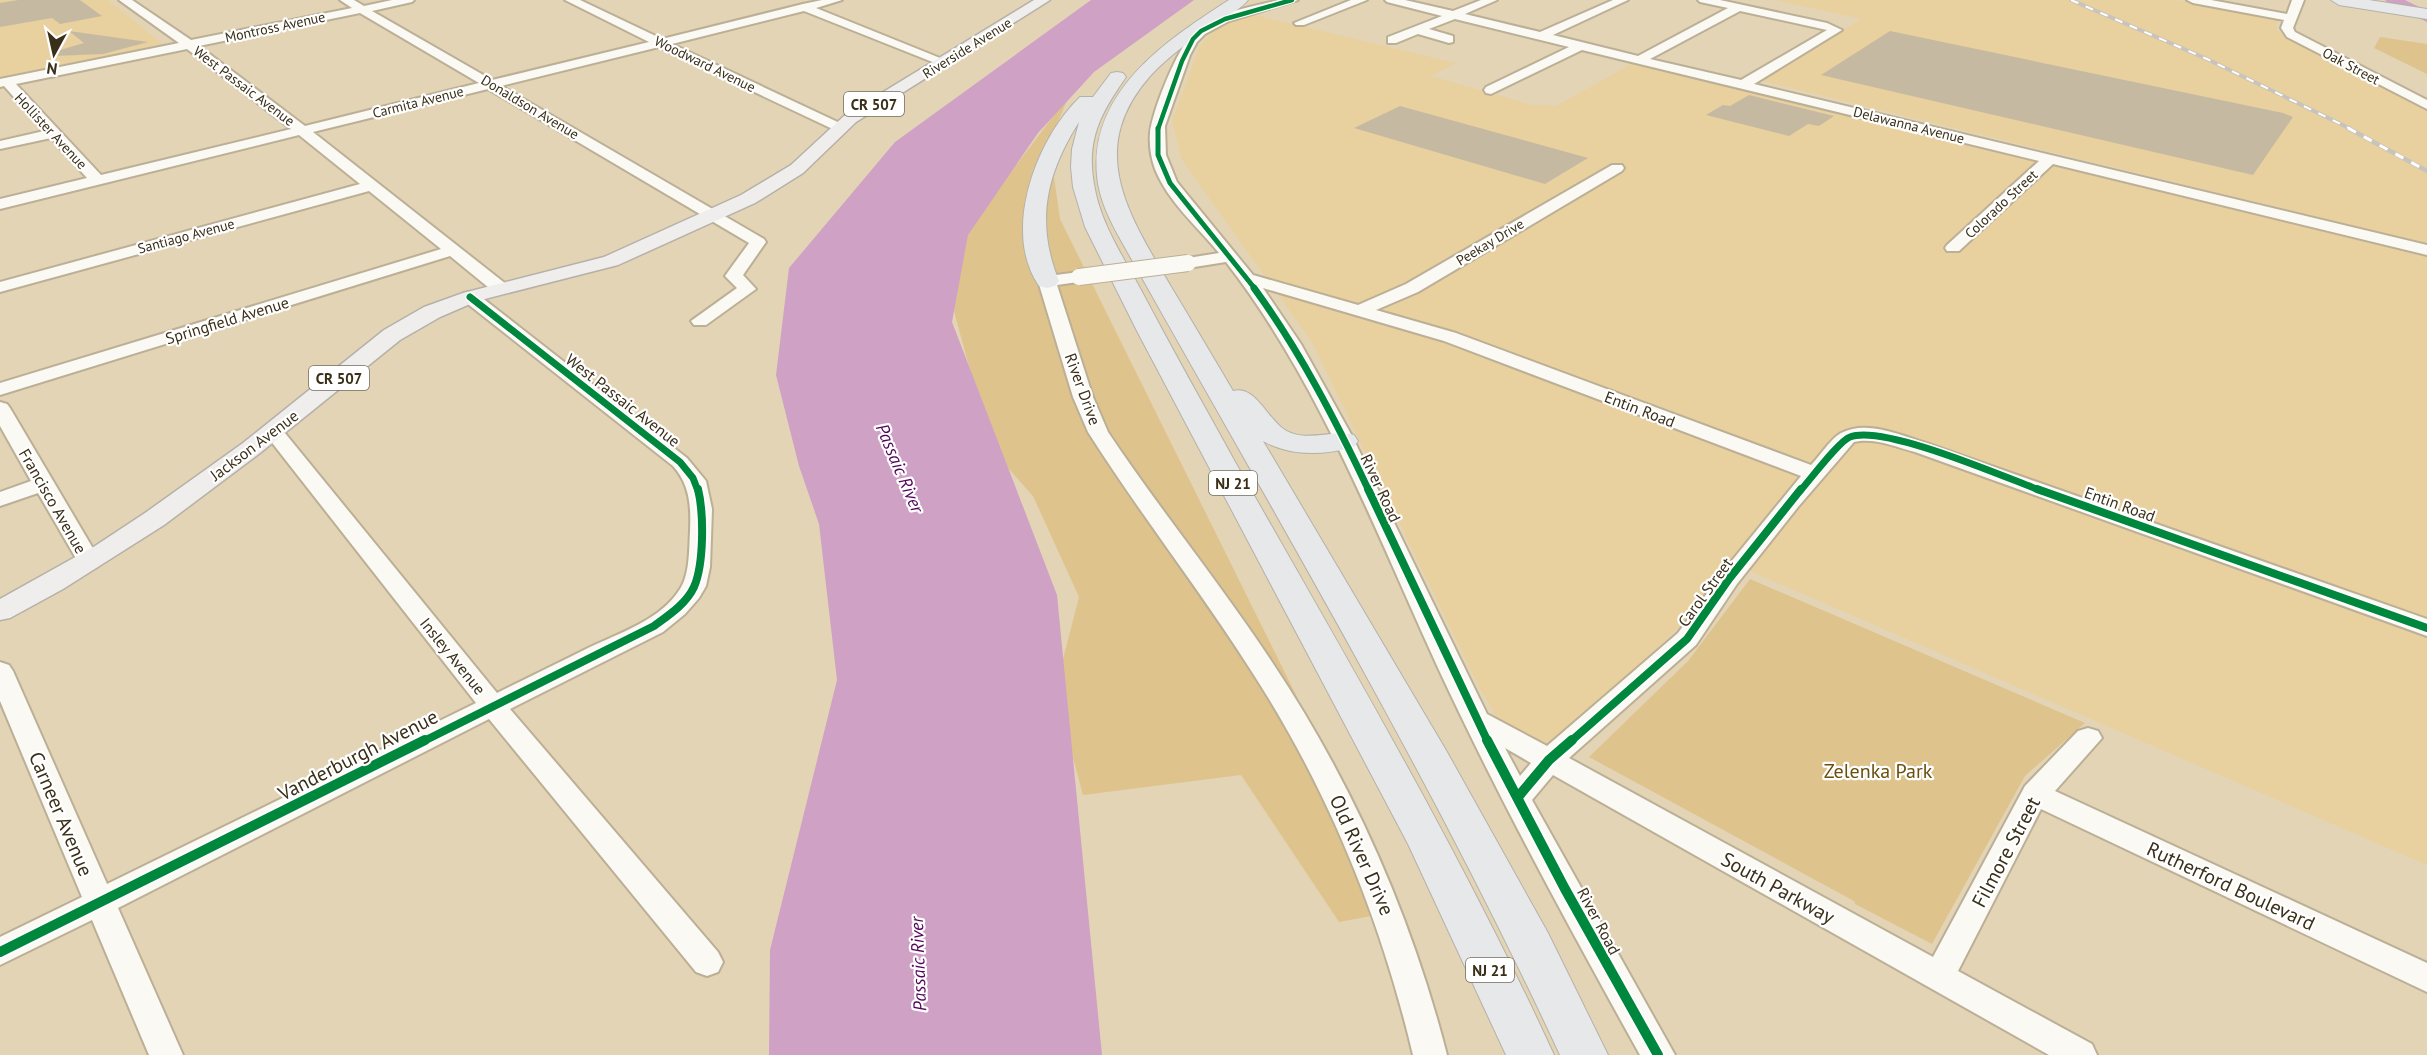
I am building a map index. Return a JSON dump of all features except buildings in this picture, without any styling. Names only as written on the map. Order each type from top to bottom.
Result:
[{"type":"highway","name":"NJ 21","points":[[1216,0],[1147,48],[1109,86],[1092,112],[1082,142],[1080,175],[1088,209],[1106,248],[1449,886],[1530,1055]]},
{"type":"highway","points":[[2339,0],[2426,11]]},
{"type":"highway","points":[[2369,0],[2391,6]]},
{"type":"highway","name":"NJ 21","points":[[1247,5],[1189,33],[1152,65],[1123,99],[1110,127],[1106,158],[1109,190],[1123,224],[1449,790],[1527,936],[1584,1055]]},
{"type":"highway","points":[[1047,281],[1038,254],[1035,226],[1036,201],[1043,170],[1058,140],[1083,105],[1120,74]]},
{"type":"highway","points":[[1157,284],[1198,332],[1241,399],[1272,436],[1290,445],[1301,446],[1344,441]]},
{"type":"highway","points":[[1449,886],[1508,1055]]},
{"type":"main road","name":"Riverside Avenue","points":[[712,215],[748,199],[783,179],[808,160],[839,128],[865,109],[1043,0]]},
{"type":"main road","name":"Jackson Avenue","points":[[0,611],[89,562],[141,528],[273,431],[392,335],[432,312],[501,288],[566,274],[611,261],[712,215]]},
{"type":"street","name":"West Passaic Avenue","points":[[125,0],[190,45],[303,131],[501,288]]},
{"type":"street","name":"Donaldson Avenue","points":[[346,0],[758,242],[734,276],[747,290],[700,321]]},
{"type":"street","name":"Montross Avenue","points":[[3,82],[408,0]]},
{"type":"street","name":"Woodward Avenue","points":[[571,0],[839,128]]},
{"type":"street","points":[[785,0],[944,62]]},
{"type":"street","name":"Carmita Avenue","points":[[0,204],[836,0]]},
{"type":"street","name":"River Road","points":[[1292,0],[1247,5],[1200,32],[1191,41],[1160,119],[1157,150],[1171,185],[1219,242],[1275,317],[1292,344],[1344,441],[1477,720],[1658,1055]]},
{"type":"street","points":[[1300,23],[1361,0]]},
{"type":"street","name":"Delawanna Avenue","points":[[1391,0],[2427,250]]},
{"type":"street","points":[[1392,40],[1491,0]]},
{"type":"street","points":[[1542,36],[1622,0]]},
{"type":"street","points":[[1704,0],[1827,26],[1836,30],[1742,85]]},
{"type":"street","points":[[2193,0],[2292,18],[2298,0]]},
{"type":"street","points":[[1639,60],[1739,7]]},
{"type":"street","name":"Oak Street","points":[[2292,18],[2287,28],[2292,34],[2427,105]]},
{"type":"street","points":[[1419,30],[1449,39]]},
{"type":"street","points":[[1491,90],[1580,46]]},
{"type":"street","name":"Hollister Avenue","points":[[3,82],[97,180]]},
{"type":"street","points":[[0,145],[54,133]]},
{"type":"street","name":"Colorado Street","points":[[1953,248],[2050,159]]},
{"type":"street","name":"Peekay Drive","points":[[1360,310],[1393,298],[1412,288],[1617,168]]},
{"type":"street","name":"Santiago Avenue","points":[[0,287],[371,186]]},
{"type":"street","name":"Springfield Avenue","points":[[0,389],[454,250]]},
{"type":"street","points":[[1047,281],[1229,257]]},
{"type":"street","name":"Entin Road","points":[[1245,278],[1450,337],[1815,474],[1847,438],[1862,434],[1881,436],[1922,448],[2427,628]]},
{"type":"street","name":"River Drive","points":[[1047,281],[1083,398],[1098,432],[1263,668]]},
{"type":"street","points":[[1275,317],[1279,300],[1291,296],[1310,296]]},
{"type":"street","name":"West Passaic Avenue","points":[[470,297],[680,462],[691,474],[699,490],[701,503],[699,557]]},
{"type":"street","name":"Francisco Avenue","points":[[0,408],[89,562]]},
{"type":"street","name":"Insley Avenue","points":[[273,431],[492,706],[707,962]]},
{"type":"street","name":"Carol Street","points":[[1518,797],[1549,760],[1687,639],[1730,579],[1815,474]]},
{"type":"street","points":[[0,498],[44,484]]},
{"type":"street","name":"Vanderburgh Avenue","points":[[0,952],[654,626],[685,600],[694,586],[699,557]]},
{"type":"street","name":"Old River Drive","points":[[1263,668],[1330,784],[1371,873],[1413,987],[1430,1055]]},
{"type":"street","name":"Carneer Avenue","points":[[0,671],[166,1055]]},
{"type":"street","name":"South Parkway","points":[[1477,720],[2080,1055]]},
{"type":"street","name":"Filmore Street","points":[[1939,977],[2035,794],[2088,738]]},
{"type":"street","name":"Rutherford Boulevard","points":[[2035,794],[2427,978]]},
{"type":"shaded area","points":[[0,0],[108,0],[165,46],[0,80]]},
{"type":"shaded area","points":[[1775,0],[2176,0],[2278,19],[2276,30],[2427,109],[2427,244],[1759,80],[1861,19]]},
{"type":"shaded area","points":[[1254,15],[1456,63],[1431,76],[1532,105],[1556,106],[1635,62],[2427,255],[2427,865],[1741,567],[1553,749],[1497,717],[1478,685],[1312,342],[1182,160],[1172,121],[1200,46],[1213,31],[1231,22]]},
{"type":"green space","points":[[2380,37],[2427,44],[2427,74],[2374,48]]},
{"type":"green space","points":[[1070,94],[1049,142],[1060,219],[1296,695],[1392,912],[1339,922],[1241,775],[1083,795],[1055,690],[1079,597],[1033,496],[992,450],[955,315],[946,258]]},
{"type":"green space","name":"Zelenka Park","points":[[1750,579],[2085,723],[2025,776],[1932,944],[1589,757],[1688,661]]},
{"type":"water","name":"Passaic River","points":[[1091,0],[1194,0],[1094,72],[1038,133],[968,235],[952,322],[1057,595],[1102,1055],[769,1055],[770,950],[837,680],[819,524],[799,466],[776,375],[789,268],[895,142]]},
{"type":"waterway","points":[[2393,0],[2427,17]]},
{"type":"railway","points":[[2071,0],[2207,59],[2351,129]]},
{"type":"railway","points":[[2348,128],[2427,171]]},
{"type":"cycle path","points":[[1292,0],[1212,24],[1193,39],[1184,55],[1162,112],[1157,140],[1158,155],[1178,195],[1218,241],[1266,304],[1318,389],[1499,762],[1565,889],[1658,1055]]},
{"type":"cycle path","points":[[0,952],[654,626],[686,598],[694,586],[700,553],[700,497],[691,474],[680,462],[470,297]]},
{"type":"cycle path","points":[[1518,797],[1549,760],[1687,639],[1729,579],[1790,502],[1847,438],[1862,434],[1881,436],[1922,448],[2427,628]]}]
